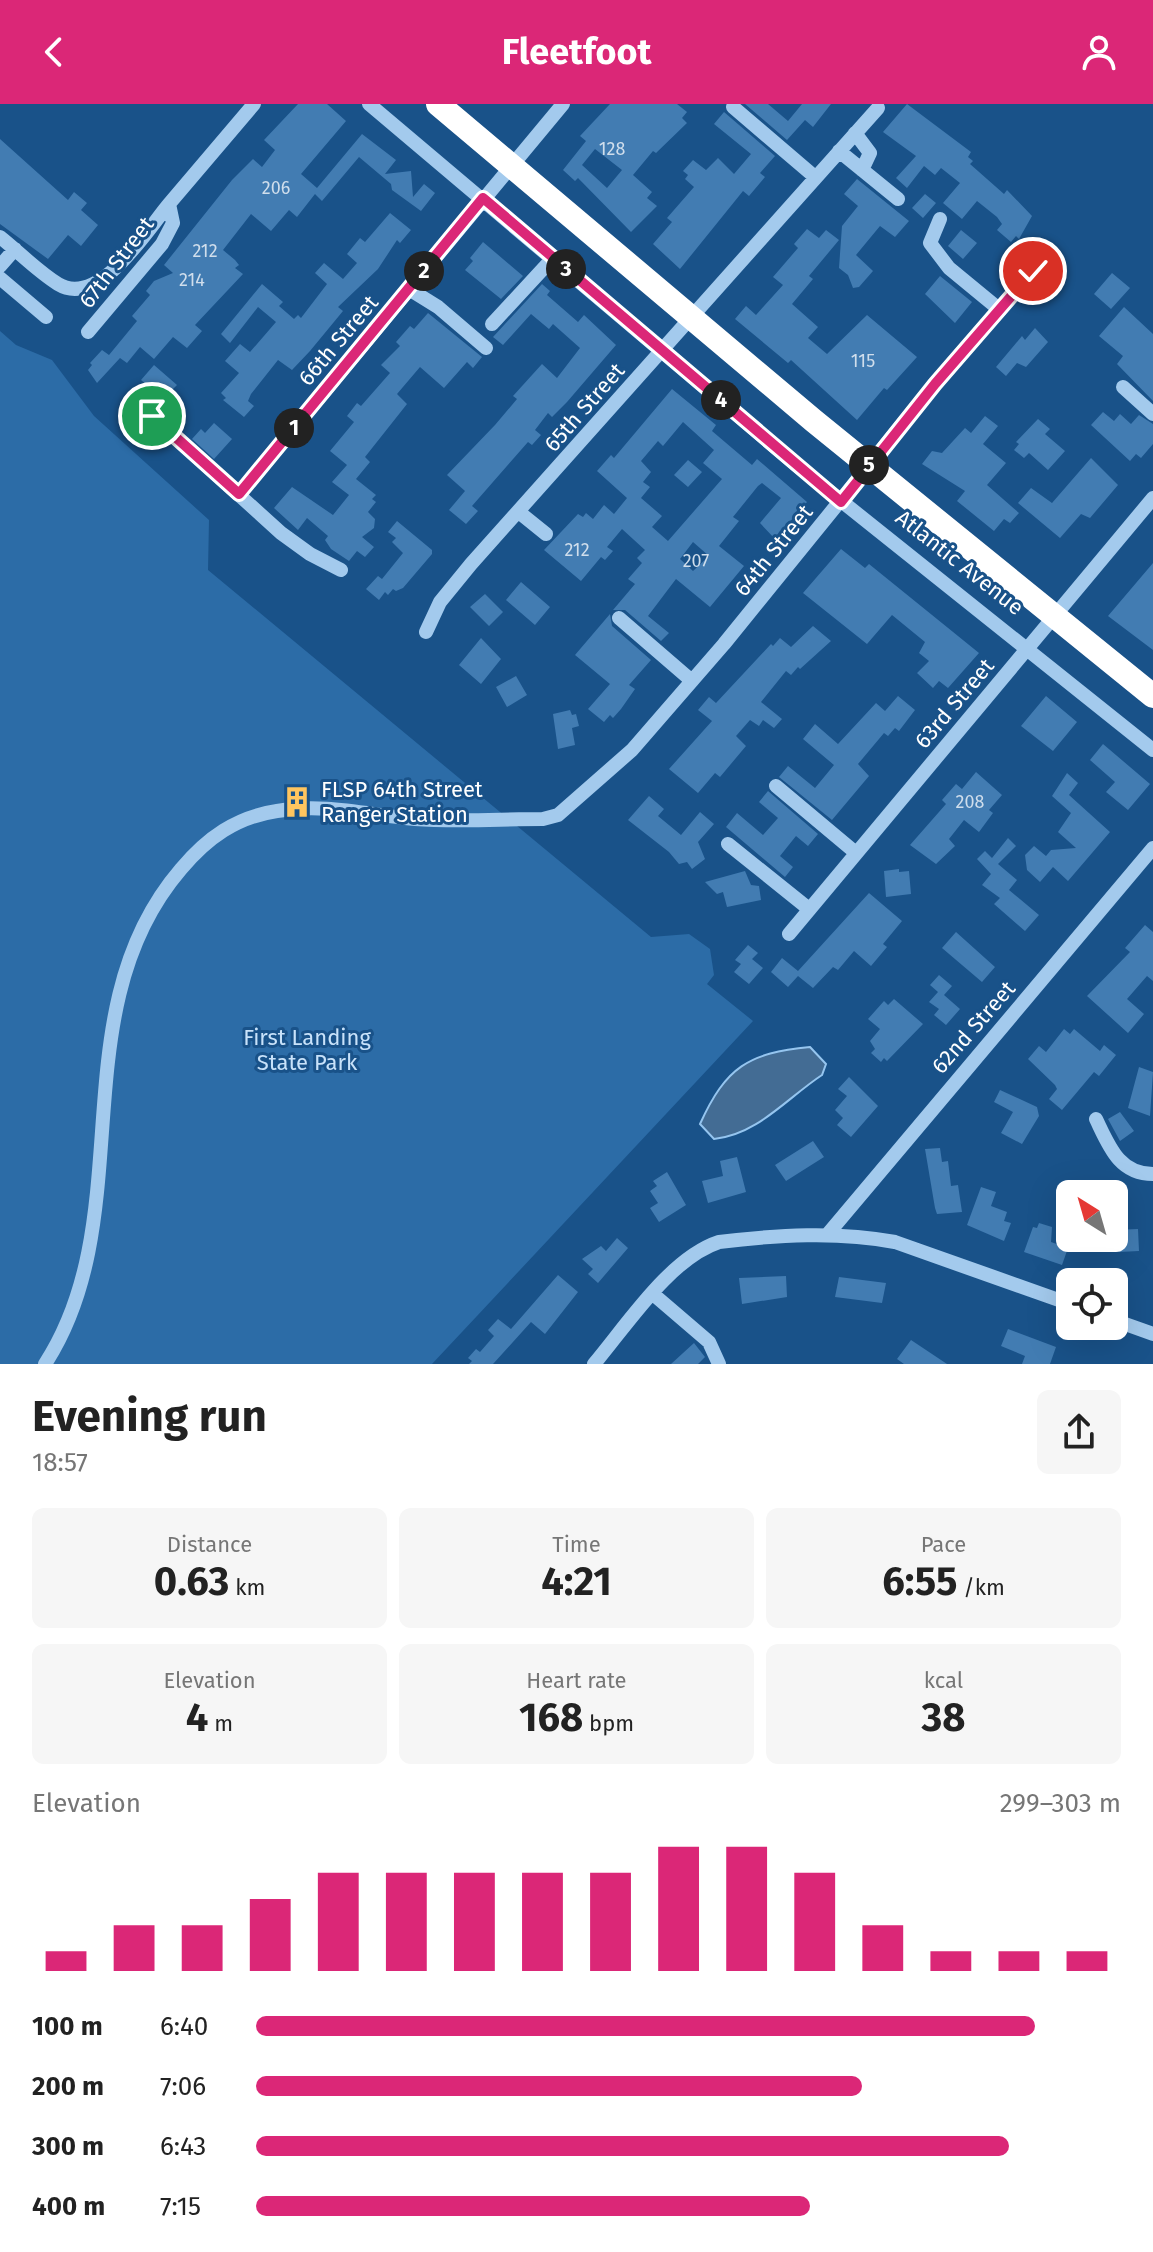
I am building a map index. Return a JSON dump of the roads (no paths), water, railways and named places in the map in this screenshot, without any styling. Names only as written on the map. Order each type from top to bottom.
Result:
[{"type":"highway","name":"Atlantic Avenue","points":[[438,104],[868,466],[1153,696]]},
{"type":"street","name":"67th Street","points":[[88,332],[162,244],[173,223],[169,204],[254,104]]},
{"type":"street","name":"Atlantic Avenue","points":[[369,104],[841,502],[1153,750]]},
{"type":"street","name":"66th Street","points":[[239,494],[563,104]]},
{"type":"street","points":[[733,107],[815,177]]},
{"type":"street","name":"65th Street","points":[[426,632],[440,602],[878,108]]},
{"type":"street","points":[[855,133],[870,153],[862,170]]},
{"type":"street","points":[[839,151],[898,199]]},
{"type":"street","points":[[0,237],[58,284],[88,288],[108,276],[169,204]]},
{"type":"street","points":[[940,219],[930,243],[937,255],[1000,310]]},
{"type":"street","points":[[0,266],[15,249]]},
{"type":"street","points":[[492,324],[553,258]]},
{"type":"street","name":"64th Street","points":[[45,1364],[69,1321],[84,1263],[93,1211],[106,1057],[124,972],[149,912],[191,857],[232,824],[274,811],[349,809],[419,819],[547,819],[567,808],[632,750],[692,681],[1033,271]]},
{"type":"street","points":[[0,278],[46,317]]},
{"type":"street","points":[[409,289],[438,307],[486,348]]},
{"type":"street","points":[[1123,387],[1153,414]]},
{"type":"street","points":[[152,416],[281,533],[310,554],[341,570]]},
{"type":"street","name":"63rd Street","points":[[789,934],[1153,498]]},
{"type":"street","points":[[520,513],[546,534]]},
{"type":"street","points":[[619,618],[692,681]]},
{"type":"street","points":[[776,786],[856,853]]},
{"type":"street","points":[[728,844],[809,909]]},
{"type":"street","name":"62nd Street","points":[[827,1235],[1153,848]]},
{"type":"street","points":[[1096,1119],[1117,1159],[1137,1173],[1153,1174]]},
{"type":"street","points":[[594,1364],[682,1261],[703,1247],[753,1238],[827,1235],[895,1242],[1056,1299]]},
{"type":"street","points":[[653,1294],[709,1342],[719,1364]]},
{"type":"street","points":[[1128,1325],[1153,1334]]},
{"type":"place","name":"FLSP 64th Street Ranger Station","points":[[297,802]]},
{"type":"park label","name":"First Landing State Park","points":[[307,1050]]}]
